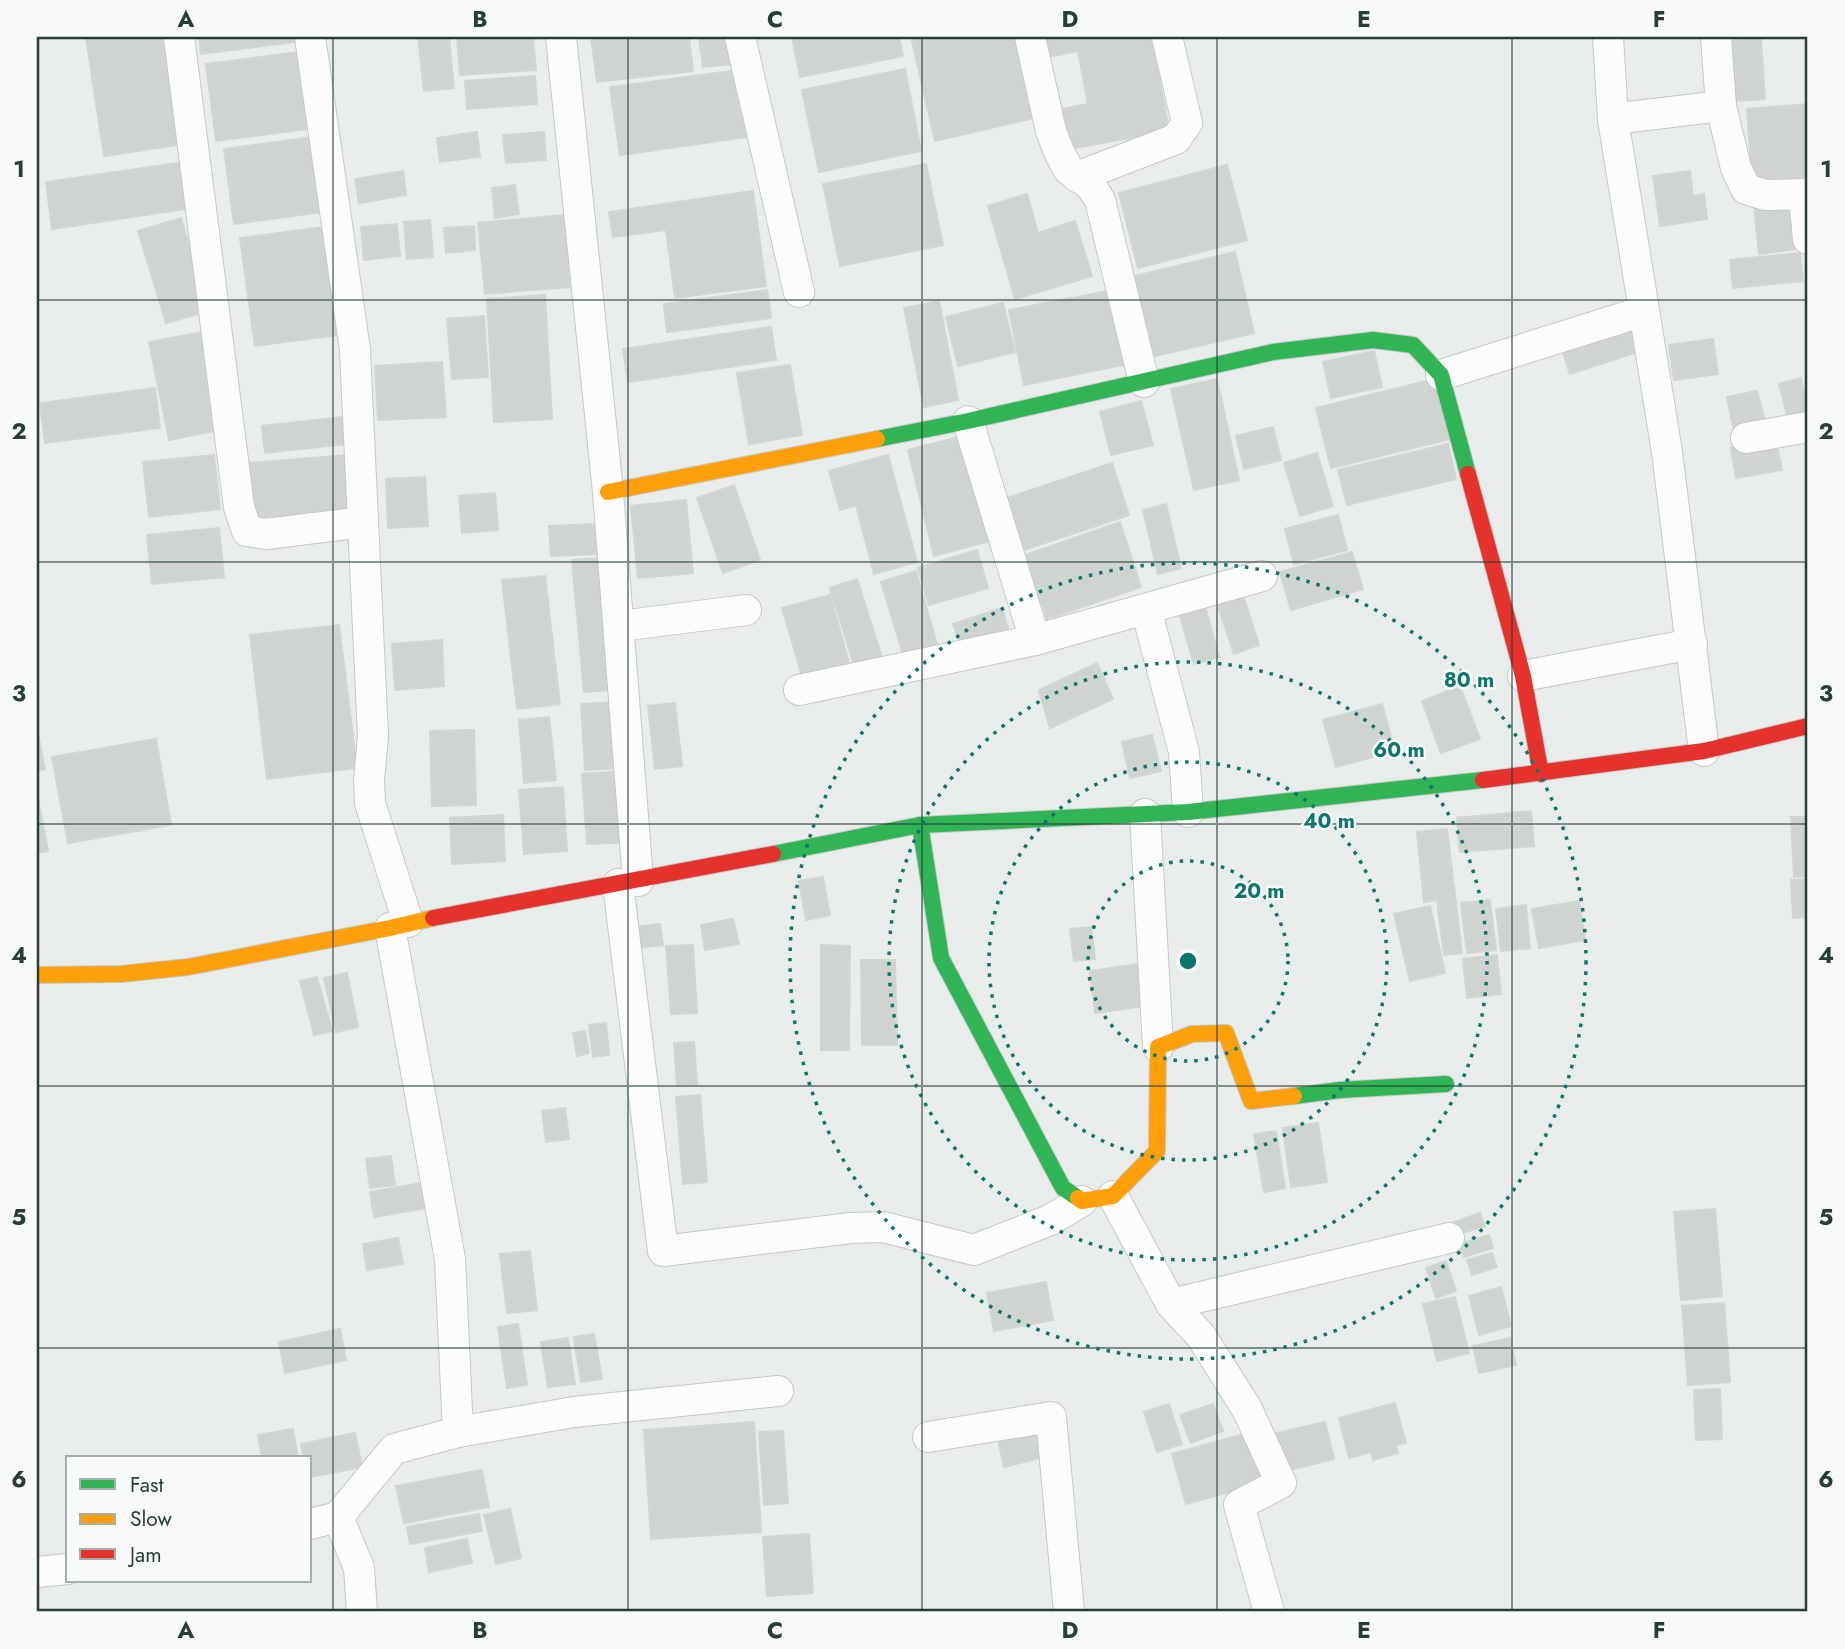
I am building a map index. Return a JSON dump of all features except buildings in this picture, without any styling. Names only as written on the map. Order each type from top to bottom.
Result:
[{"type":"street","points":[[179,37],[239,507],[247,531],[266,534],[363,522]]},
{"type":"street","points":[[310,37],[355,349],[373,736],[370,803],[399,925],[450,1259],[458,1432]]},
{"type":"street","points":[[561,37],[620,626],[628,883],[663,1251],[851,1228],[883,1227],[974,1250],[1050,1220],[1082,1201],[1113,1196],[1157,1151],[1158,1047],[1145,814]]},
{"type":"street","points":[[740,37],[799,292]]},
{"type":"street","points":[[1030,37],[1051,131],[1068,169],[1091,186],[1100,200],[1144,382]]},
{"type":"street","points":[[1077,177],[1176,139],[1186,123],[1167,37]]},
{"type":"street","points":[[1608,37],[1613,119],[1667,452],[1704,751]]},
{"type":"street","points":[[1716,37],[1721,106],[1736,167],[1746,190],[1765,195],[1806,194],[1808,239]]},
{"type":"street","points":[[1613,119],[1721,106]]},
{"type":"street","points":[[1441,375],[1644,311]]},
{"type":"street","points":[[608,492],[968,421],[1273,352],[1373,340],[1413,345],[1441,375],[1523,676],[1541,774]]},
{"type":"street","points":[[968,421],[1035,640]]},
{"type":"street","points":[[1746,438],[1808,427]]},
{"type":"street","points":[[799,690],[1035,640],[1262,576]]},
{"type":"street","points":[[1146,609],[1184,752],[1188,812]]},
{"type":"street","points":[[620,626],[746,610]]},
{"type":"street","points":[[1523,676],[1692,644]]},
{"type":"street","points":[[37,975],[121,974],[188,967],[920,825],[1188,812],[1541,774],[1704,751],[1808,726]]},
{"type":"street","points":[[920,825],[941,958],[1063,1188],[1082,1201]]},
{"type":"street","points":[[1158,1047],[1192,1034],[1226,1033],[1251,1101],[1340,1090],[1446,1084]]},
{"type":"street","points":[[1113,1196],[1171,1304],[1201,1336],[1247,1409],[1281,1483],[1238,1505],[1269,1612]]},
{"type":"street","points":[[1171,1304],[1449,1238]]},
{"type":"street","points":[[362,1612],[359,1569],[324,1521],[394,1449],[458,1432],[574,1412],[778,1391]]},
{"type":"street","points":[[928,1437],[1051,1417],[1069,1612]]},
{"type":"street","points":[[37,1572],[66,1569]]},
{"type":"traffic: fast","points":[[877,439],[1273,352],[1373,340],[1413,345],[1441,375],[1468,474]]},
{"type":"traffic: fast","points":[[773,854],[920,825],[1188,812],[1483,780]]},
{"type":"traffic: fast","points":[[920,825],[941,958],[1063,1188],[1078,1198]]},
{"type":"traffic: fast","points":[[1294,1096],[1340,1090],[1446,1084]]},
{"type":"traffic: slow","points":[[608,492],[877,439]]},
{"type":"traffic: slow","points":[[37,975],[121,974],[188,967],[433,918]]},
{"type":"traffic: slow","points":[[1078,1198],[1082,1201],[1113,1196],[1157,1151],[1158,1047],[1192,1034],[1226,1033],[1251,1101],[1294,1096]]},
{"type":"traffic: jam","points":[[1468,474],[1523,676],[1541,774]]},
{"type":"traffic: jam","points":[[1483,780],[1704,751],[1808,726]]},
{"type":"traffic: jam","points":[[433,918],[773,854]]}]
